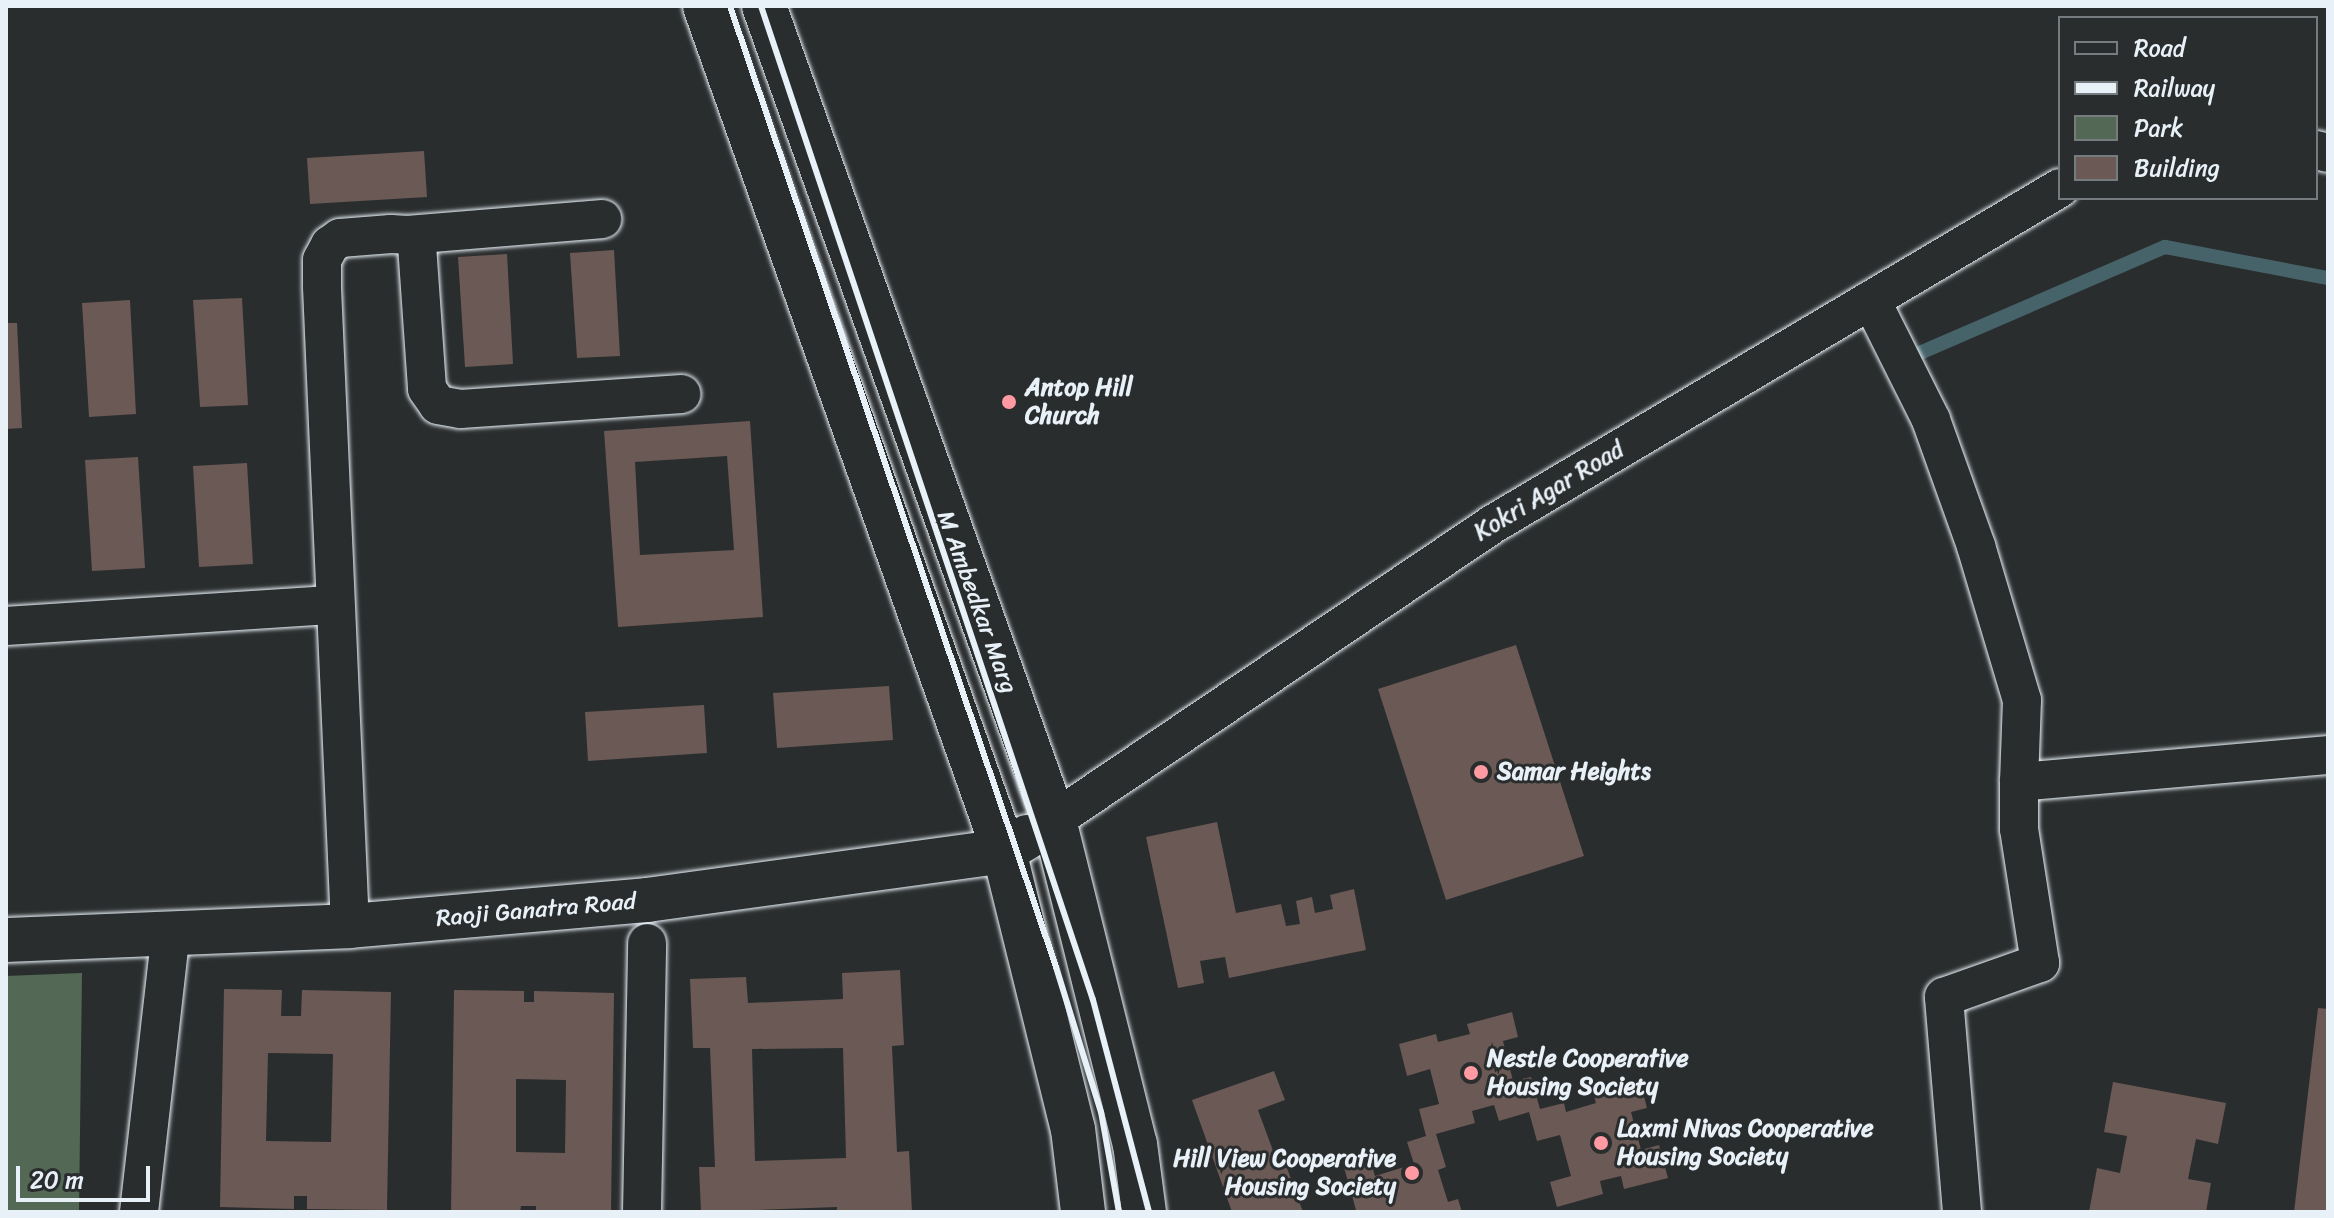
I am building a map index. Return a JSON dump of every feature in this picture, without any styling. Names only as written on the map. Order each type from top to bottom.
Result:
[{"type":"main road","points":[[705,6],[1004,851],[1073,1129],[1083,1212]]},
{"type":"main road","name":"M Ambedkar Marg","points":[[764,6],[1054,820],[1135,1144],[1144,1212]]},
{"type":"main road","name":"Raoji Ganatra Road","points":[[6,940],[350,926],[647,900],[1004,851],[1054,820]]},
{"type":"street","name":"Kokri Agar Road","points":[[1054,820],[1493,524],[2058,189]]},
{"type":"street","points":[[350,926],[334,605],[322,260],[340,238],[602,219]]},
{"type":"street","points":[[408,235],[417,245],[427,389],[438,405],[461,409],[681,394]]},
{"type":"street","points":[[1871,300],[1931,420],[1976,546],[2022,700],[2019,829],[2040,963],[1944,997],[1962,1212]]},
{"type":"street","points":[[6,626],[334,605]]},
{"type":"street","points":[[2019,782],[2328,755]]},
{"type":"street","points":[[139,1212],[171,932]]},
{"type":"street","points":[[642,1212],[647,943]]},
{"type":"green space","points":[[82,973],[79,1212],[6,1212],[6,976]]},
{"type":"building","points":[[424,151],[427,197],[310,204],[307,158]]},
{"type":"building","points":[[614,250],[620,356],[577,358],[570,253]]},
{"type":"building","points":[[507,254],[513,364],[465,367],[458,257]]},
{"type":"building","points":[[242,298],[248,405],[200,407],[193,300]]},
{"type":"building","points":[[130,300],[136,414],[89,417],[82,303]]},
{"type":"building","points":[[6,323],[17,323],[22,428],[6,429]]},
{"type":"building","points":[[750,421],[763,617],[618,627],[604,431]],"holes":[[[727,456],[734,550],[640,555],[635,462]]]},
{"type":"building","points":[[138,457],[145,568],[92,571],[85,460]]},
{"type":"building","points":[[247,463],[253,564],[199,567],[193,466]]},
{"type":"building","name":"Samar Heights","points":[[1516,645],[1584,856],[1446,900],[1378,689]]},
{"type":"building","points":[[889,686],[893,740],[777,748],[773,693]]},
{"type":"building","points":[[704,705],[707,753],[588,761],[585,712]]},
{"type":"building","points":[[1217,822],[1236,913],[1281,904],[1286,926],[1300,924],[1296,901],[1312,897],[1315,913],[1333,909],[1330,895],[1354,889],[1366,950],[1229,978],[1225,957],[1200,961],[1204,983],[1178,988],[1146,837]]},
{"type":"building","points":[[900,970],[904,1045],[892,1046],[897,1152],[909,1151],[912,1212],[837,1212],[837,1207],[701,1212],[699,1167],[715,1167],[710,1048],[693,1048],[690,979],[746,977],[748,1003],[843,999],[842,973]],"holes":[[[843,1048],[846,1158],[755,1161],[752,1049]]]},
{"type":"building","points":[[224,989],[282,990],[281,1016],[301,1016],[302,990],[391,992],[387,1210],[307,1209],[307,1196],[294,1196],[294,1209],[220,1207]],"holes":[[[268,1053],[333,1054],[331,1142],[266,1141]]]},
{"type":"building","points":[[454,990],[524,991],[524,1002],[534,1002],[534,991],[614,993],[611,1212],[536,1212],[536,1206],[521,1206],[520,1212],[451,1212]],"holes":[[[516,1079],[566,1080],[565,1153],[516,1152]]]},
{"type":"building","points":[[2318,1008],[2328,1009],[2328,1212],[2294,1212]]},
{"type":"building","points":[[1512,1012],[1518,1037],[1503,1041],[1513,1081],[1531,1077],[1540,1109],[1564,1103],[1566,1112],[1596,1103],[1593,1093],[1640,1081],[1647,1108],[1631,1112],[1641,1150],[1659,1145],[1668,1178],[1624,1189],[1621,1176],[1600,1181],[1603,1194],[1557,1207],[1550,1182],[1571,1176],[1560,1135],[1537,1141],[1529,1112],[1499,1121],[1494,1105],[1472,1111],[1475,1123],[1436,1134],[1446,1167],[1438,1170],[1448,1202],[1458,1199],[1462,1212],[1356,1210],[1343,1164],[1369,1156],[1375,1176],[1414,1164],[1407,1142],[1426,1136],[1419,1109],[1439,1104],[1430,1069],[1407,1076],[1399,1044],[1436,1034],[1438,1042],[1470,1034],[1467,1024]]},
{"type":"building","points":[[1274,1071],[1285,1100],[1258,1110],[1275,1156],[1282,1154],[1303,1212],[1232,1212],[1192,1100]]},
{"type":"building","points":[[2113,1082],[2226,1103],[2218,1144],[2196,1139],[2188,1179],[2211,1183],[2206,1212],[2089,1212],[2097,1168],[2120,1173],[2127,1136],[2104,1132]]},
{"type":"waterway","points":[[1922,352],[2165,247],[2328,278]]},
{"type":"railway","points":[[730,6],[1056,967],[1101,1112],[1119,1212]]},
{"type":"railway","points":[[761,6],[1093,1000],[1149,1212]]},
{"type":"place","name":"Antop Hill Church","points":[[1009,402]]},
{"type":"place","name":"Samar Heights","points":[[1481,772]]},
{"type":"place","name":"Nestle Cooperative Housing Society","points":[[1471,1073]]},
{"type":"place","name":"Laxmi Nivas Cooperative Housing Society","points":[[1601,1143]]},
{"type":"place","name":"Hill View Cooperative Housing Society","points":[[1412,1173]]}]
